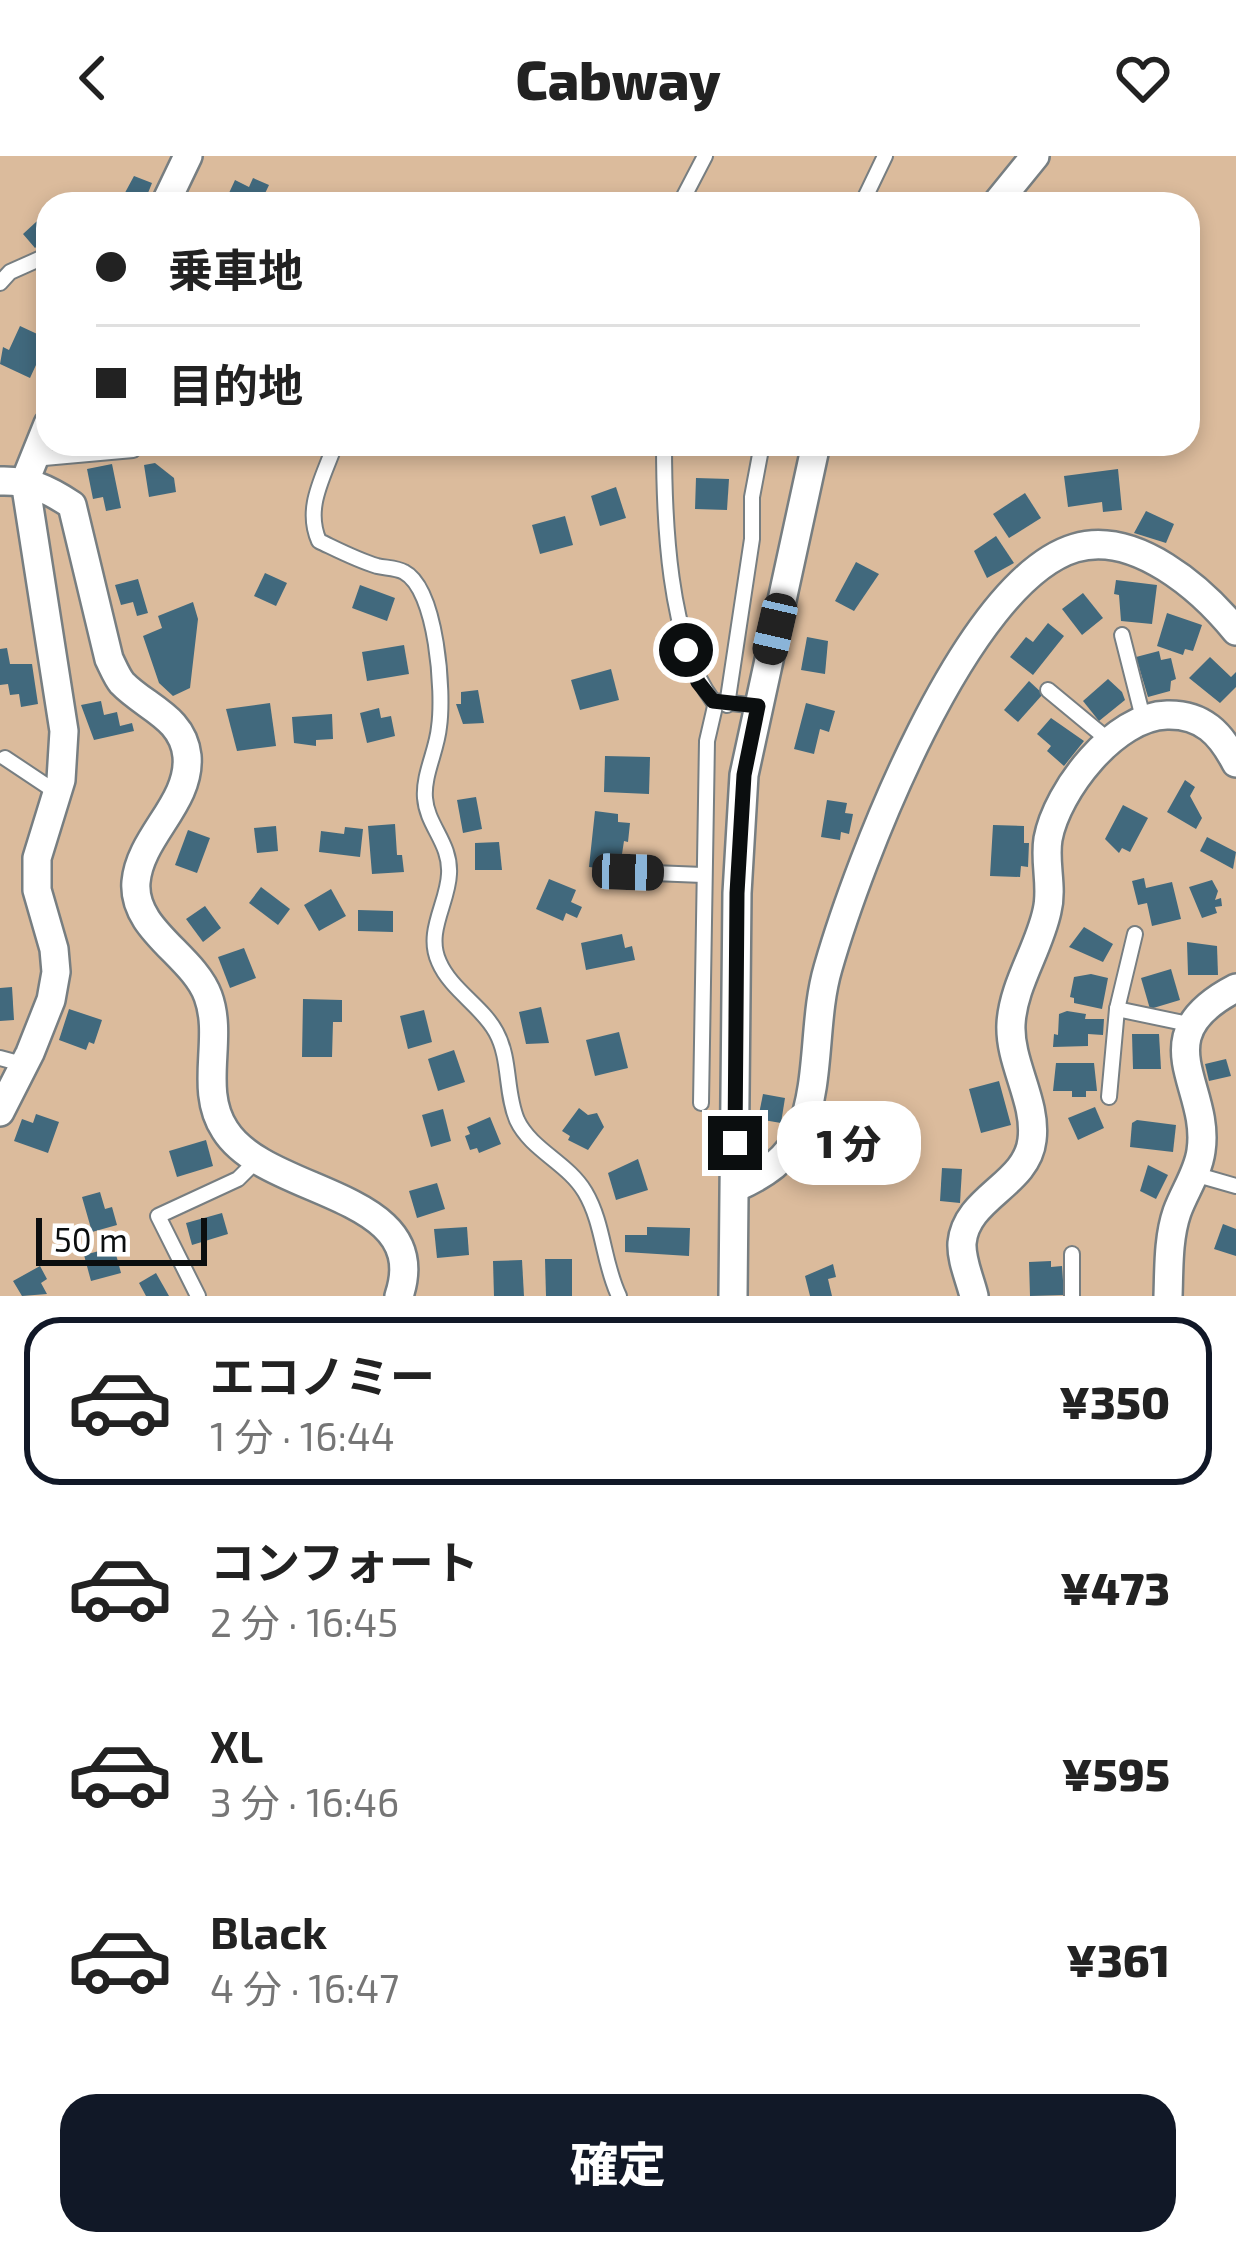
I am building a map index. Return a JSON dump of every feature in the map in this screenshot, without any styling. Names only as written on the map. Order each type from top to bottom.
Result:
[{"type":"street","points":[[171,192],[188,156]]},
{"type":"street","points":[[1006,192],[1035,156]]},
{"type":"street","points":[[0,1112],[13,1061],[51,1000],[56,972],[37,890],[37,858],[65,754],[64,731],[19,474],[36,445]]},
{"type":"street","points":[[733,1296],[737,893],[744,775],[813,456]]},
{"type":"street","points":[[19,474],[72,505],[109,659],[120,681],[178,730],[187,754],[178,795],[150,841],[136,885],[150,923],[197,976],[209,998],[214,1106],[225,1132],[281,1173],[377,1218],[396,1237],[403,1253],[406,1276],[399,1296]]},
{"type":"street","points":[[735,1188],[767,1174],[801,1129],[826,973],[888,804],[918,734],[1014,586],[1048,559],[1074,548],[1102,544],[1154,561],[1186,579],[1236,632]]},
{"type":"street","points":[[974,1296],[962,1254],[968,1222],[1025,1160],[1032,1141],[1011,1023],[1047,913],[1046,862],[1053,816],[1074,777],[1144,718],[1180,715],[1198,720],[1222,737],[1236,763]]},
{"type":"street","points":[[1168,1296],[1173,1224],[1202,1144],[1184,1054],[1193,1025],[1214,1002],[1236,988]]},
{"type":"lane","points":[[686,192],[705,156]]},
{"type":"lane","points":[[868,192],[884,156]]},
{"type":"lane","points":[[0,283],[10,272],[36,260]]},
{"type":"lane","points":[[19,474],[104,456]]},
{"type":"lane","points":[[330,456],[313,502],[312,526],[319,542],[405,572],[418,585],[429,614],[442,684],[440,727],[424,794],[428,819],[442,837],[450,862],[449,888],[435,926],[440,965],[493,1025],[502,1044],[514,1114],[521,1128],[566,1166],[585,1192],[619,1296]]},
{"type":"lane","points":[[664,456],[668,544],[686,650],[698,682],[722,704],[758,706]]},
{"type":"lane","points":[[701,1103],[706,740],[722,704],[752,538],[752,496],[760,456]]},
{"type":"lane","points":[[1122,635],[1144,718]]},
{"type":"lane","points":[[1048,690],[1112,742]]},
{"type":"lane","points":[[5,758],[56,792]]},
{"type":"lane","points":[[628,872],[703,875]]},
{"type":"lane","points":[[1109,1096],[1117,1009],[1135,934]]},
{"type":"lane","points":[[1117,1009],[1193,1025]]},
{"type":"lane","points":[[197,1296],[158,1216],[238,1179],[258,1159]]},
{"type":"lane","points":[[1194,1174],[1236,1186]]},
{"type":"lane","points":[[1072,1254],[1072,1296]]},
{"type":"shaded area","points":[[0,156],[1236,156],[1236,1296],[0,1296]]},
{"type":"building","points":[[134,176],[152,183],[148,192],[125,192]]},
{"type":"building","points":[[253,178],[269,185],[266,192],[230,192],[235,180],[249,187]]},
{"type":"building","points":[[36,222],[36,247],[35,248],[23,234]]},
{"type":"building","points":[[20,326],[36,333],[36,365],[30,378],[0,364],[3,347],[9,350]]},
{"type":"building","points":[[155,463],[174,478],[176,492],[149,497],[144,465]]},
{"type":"building","points":[[112,464],[121,508],[106,511],[103,497],[93,499],[87,469]]},
{"type":"building","points":[[1118,469],[1122,510],[1103,512],[1102,502],[1068,507],[1064,476]]},
{"type":"building","points":[[696,478],[729,479],[727,510],[695,509]]},
{"type":"building","points":[[616,487],[626,518],[600,526],[591,496]]},
{"type":"building","points":[[1025,493],[1041,518],[1009,538],[993,514]]},
{"type":"building","points":[[1146,511],[1174,524],[1166,543],[1134,533]]},
{"type":"building","points":[[565,516],[573,545],[540,554],[532,525]]},
{"type":"building","points":[[996,536],[1014,563],[987,578],[974,551]]},
{"type":"building","points":[[856,562],[879,574],[854,611],[835,601]]},
{"type":"building","points":[[265,573],[287,583],[276,606],[254,596]]},
{"type":"building","points":[[138,579],[148,613],[137,616],[133,602],[121,605],[115,585]]},
{"type":"building","points":[[1116,580],[1157,585],[1152,624],[1121,621],[1119,595],[1114,594]]},
{"type":"building","points":[[360,585],[395,598],[387,621],[352,608]]},
{"type":"building","points":[[1083,593],[1103,618],[1082,635],[1062,609]]},
{"type":"building","points":[[193,602],[198,619],[190,688],[173,696],[159,683],[143,636],[162,628],[158,616]]},
{"type":"building","points":[[1167,613],[1202,625],[1193,651],[1185,649],[1183,655],[1157,646]]},
{"type":"building","points":[[1048,623],[1064,636],[1033,675],[1010,657],[1026,637],[1033,642]]},
{"type":"building","points":[[807,637],[828,641],[825,674],[801,670]]},
{"type":"building","points":[[404,645],[409,674],[367,681],[362,652]]},
{"type":"building","points":[[7,648],[10,664],[32,664],[38,704],[21,707],[19,694],[10,695],[8,684],[0,685],[0,649]]},
{"type":"building","points":[[1159,651],[1161,660],[1171,658],[1176,679],[1170,691],[1148,697],[1136,657]]},
{"type":"building","points":[[1210,657],[1231,677],[1236,672],[1236,687],[1220,703],[1189,678]]},
{"type":"building","points":[[611,669],[619,700],[580,710],[571,680]]},
{"type":"building","points":[[1108,679],[1125,700],[1099,721],[1083,701]]},
{"type":"building","points":[[1029,681],[1043,694],[1018,722],[1004,710]]},
{"type":"building","points":[[478,690],[484,723],[463,724],[456,704],[461,704],[461,692]]},
{"type":"building","points":[[101,701],[104,715],[117,712],[120,726],[132,723],[134,731],[94,740],[81,705]]},
{"type":"building","points":[[270,703],[276,746],[237,751],[226,709]]},
{"type":"building","points":[[806,703],[835,711],[829,732],[820,729],[814,754],[794,749]]},
{"type":"building","points":[[379,708],[381,718],[391,716],[395,736],[367,743],[360,713]]},
{"type":"building","points":[[332,714],[333,739],[316,740],[316,746],[294,743],[292,717]]},
{"type":"building","points":[[1051,718],[1084,741],[1064,766],[1037,734]]},
{"type":"building","points":[[605,756],[650,757],[649,794],[604,792]]},
{"type":"building","points":[[1185,780],[1195,787],[1190,796],[1202,818],[1196,829],[1167,812]]},
{"type":"building","points":[[476,797],[482,829],[463,833],[457,800]]},
{"type":"building","points":[[827,800],[847,803],[845,813],[853,814],[849,834],[841,832],[840,840],[821,837]]},
{"type":"building","points":[[1123,805],[1148,818],[1130,852],[1122,848],[1119,853],[1105,839]]},
{"type":"building","points":[[595,811],[618,814],[618,822],[630,823],[616,870],[589,867]]},
{"type":"building","points":[[395,824],[397,855],[402,855],[404,872],[372,874],[368,826]]},
{"type":"building","points":[[993,825],[1024,826],[1028,867],[1021,866],[1020,877],[990,876]]},
{"type":"building","points":[[276,826],[278,851],[257,853],[254,828]]},
{"type":"building","points":[[345,827],[363,829],[360,857],[319,852],[321,831],[344,834]]},
{"type":"building","points":[[188,830],[210,838],[197,873],[175,865]]},
{"type":"building","points":[[1207,837],[1236,852],[1233,869],[1200,851]]},
{"type":"building","points":[[499,842],[502,870],[475,870],[475,843]]},
{"type":"building","points":[[1144,878],[1146,888],[1172,882],[1181,919],[1152,926],[1147,903],[1138,905],[1132,881]]},
{"type":"building","points":[[549,879],[576,890],[571,902],[582,907],[577,918],[566,913],[563,921],[536,909]]},
{"type":"building","points":[[1212,880],[1218,891],[1215,900],[1221,898],[1222,906],[1202,918],[1189,887]]},
{"type":"building","points":[[261,887],[290,909],[278,925],[249,903]]},
{"type":"building","points":[[331,889],[346,916],[319,931],[304,905]]},
{"type":"building","points":[[205,906],[221,928],[203,942],[186,919]]},
{"type":"building","points":[[358,910],[393,911],[393,932],[358,931]]},
{"type":"building","points":[[1084,927],[1113,944],[1103,962],[1069,947]]},
{"type":"building","points":[[622,934],[635,960],[586,970],[581,943]]},
{"type":"building","points":[[1187,942],[1217,946],[1218,975],[1188,975]]},
{"type":"building","points":[[244,948],[256,978],[230,988],[218,957]]},
{"type":"building","points":[[1171,969],[1180,1000],[1150,1009],[1141,978]]},
{"type":"building","points":[[1074,977],[1108,978],[1102,1009],[1074,1003],[1070,997]]},
{"type":"building","points":[[12,987],[14,1020],[0,1021],[0,988]]},
{"type":"building","points":[[303,999],[342,1000],[342,1022],[333,1022],[332,1057],[302,1057]]},
{"type":"building","points":[[541,1007],[549,1043],[526,1044],[519,1012]]},
{"type":"building","points":[[69,1009],[102,1020],[94,1044],[89,1042],[86,1050],[59,1040]]},
{"type":"building","points":[[424,1010],[432,1042],[408,1049],[400,1016]]},
{"type":"building","points":[[1059,1014],[1086,1014],[1085,1019],[1104,1019],[1103,1035],[1088,1034],[1088,1046],[1053,1047]]},
{"type":"building","points":[[619,1032],[628,1068],[595,1076],[586,1040]]},
{"type":"building","points":[[1132,1034],[1159,1034],[1161,1069],[1133,1069]]},
{"type":"building","points":[[454,1050],[465,1082],[438,1091],[428,1059]]},
{"type":"building","points":[[1226,1059],[1231,1076],[1209,1081],[1205,1064]]},
{"type":"building","points":[[1056,1063],[1094,1063],[1097,1091],[1072,1097],[1072,1091],[1053,1091]]},
{"type":"building","points":[[999,1081],[1011,1125],[981,1133],[969,1089]]},
{"type":"building","points":[[763,1094],[785,1098],[781,1123],[758,1119]]},
{"type":"building","points":[[1095,1107],[1104,1128],[1078,1140],[1068,1118]]},
{"type":"building","points":[[579,1108],[588,1115],[597,1113],[604,1127],[588,1150],[568,1140],[570,1136],[562,1131]]},
{"type":"building","points":[[443,1109],[451,1141],[431,1147],[422,1115]]},
{"type":"building","points":[[36,1114],[59,1122],[48,1153],[14,1141],[22,1119],[33,1123]]},
{"type":"building","points":[[490,1117],[501,1144],[479,1153],[477,1148],[470,1150],[467,1127]]},
{"type":"building","points":[[1132,1123],[1176,1125],[1173,1152],[1130,1147]]},
{"type":"building","points":[[206,1140],[213,1166],[177,1177],[169,1151]]},
{"type":"building","points":[[638,1159],[648,1190],[616,1200],[608,1173]]},
{"type":"building","points":[[1148,1165],[1168,1175],[1156,1199],[1140,1191]]},
{"type":"building","points":[[942,1168],[962,1169],[960,1203],[940,1201]]},
{"type":"building","points":[[437,1183],[445,1209],[417,1218],[409,1191]]},
{"type":"building","points":[[100,1192],[105,1209],[112,1207],[117,1225],[92,1232],[82,1197]]},
{"type":"building","points":[[222,1213],[228,1234],[192,1245],[186,1223]]},
{"type":"building","points":[[1223,1224],[1236,1229],[1236,1256],[1214,1249]]},
{"type":"building","points":[[467,1227],[469,1255],[437,1258],[434,1229]]},
{"type":"building","points":[[647,1227],[690,1228],[689,1256],[625,1252],[625,1235],[647,1235]]},
{"type":"building","points":[[114,1247],[121,1273],[91,1281],[84,1255]]},
{"type":"building","points":[[545,1259],[572,1259],[572,1296],[546,1296]]},
{"type":"building","points":[[522,1260],[524,1296],[494,1296],[493,1261]]},
{"type":"building","points":[[1051,1261],[1051,1267],[1062,1266],[1064,1295],[1030,1296],[1029,1262]]},
{"type":"building","points":[[833,1264],[836,1277],[828,1279],[832,1296],[810,1296],[805,1276]]},
{"type":"building","points":[[40,1266],[47,1279],[41,1283],[47,1294],[22,1296],[13,1281]]},
{"type":"building","points":[[156,1273],[169,1296],[146,1296],[139,1283]]},
{"type":"route","points":[[686,650],[698,682],[713,701],[758,706],[744,775],[737,893],[735,1143]]}]
